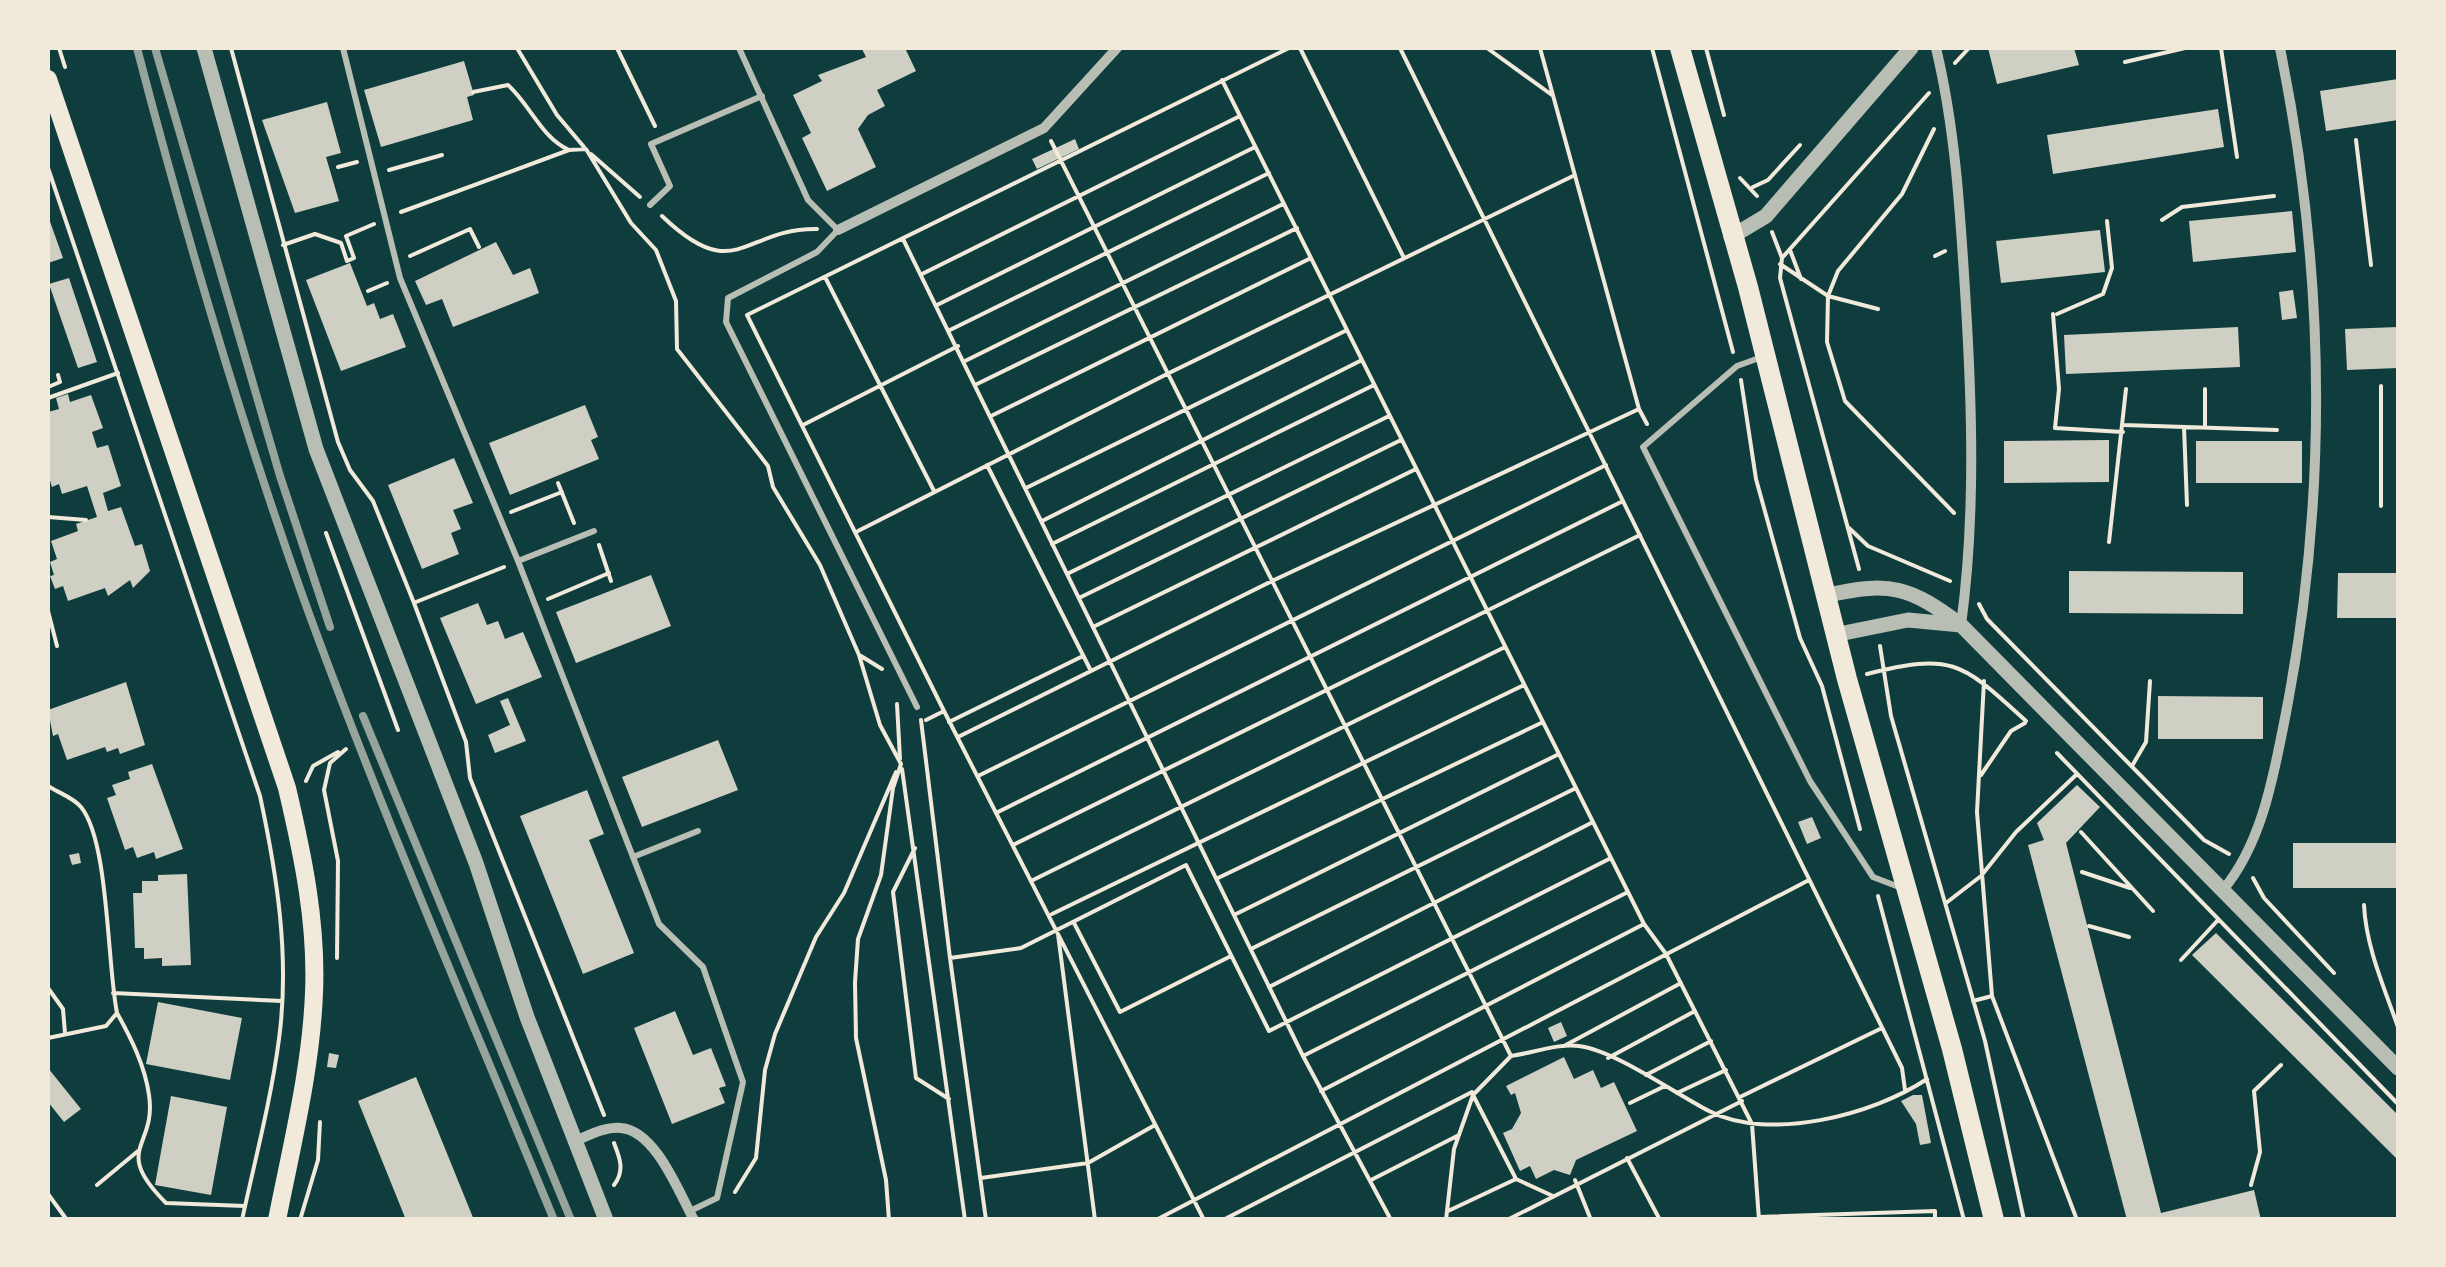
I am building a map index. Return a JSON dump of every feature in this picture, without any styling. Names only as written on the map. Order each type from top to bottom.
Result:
[{"type":"main road","points":[[1680,48],[1994,1220]]},
{"type":"main road","points":[[48,79],[288,788],[306,865],[314,995],[309,1056],[277,1220]]},
{"type":"street","points":[[204,48],[302,410],[606,1220]]},
{"type":"street","points":[[838,230],[1044,128],[1117,48]]},
{"type":"street","points":[[1732,237],[1766,216],[1912,48]]},
{"type":"street","points":[[1936,48],[1948,108],[1970,363],[1966,586],[1961,625]]},
{"type":"street","points":[[2223,890],[2242,867],[2267,796],[2299,643],[2317,481],[2313,273],[2280,48]]},
{"type":"street","points":[[1828,595],[1891,586],[1912,592],[1961,625],[2398,1068]]},
{"type":"street","points":[[1839,634],[1908,620],[1961,625]]},
{"type":"street","points":[[574,1141],[614,1128],[632,1131],[657,1156],[692,1216]]},
{"type":"lane","points":[[343,48],[396,262],[518,561],[658,924],[703,968],[743,1082],[718,1198],[692,1216]]},
{"type":"lane","points":[[739,48],[808,200],[838,230],[816,252],[728,298],[726,322],[917,707]]},
{"type":"lane","points":[[650,205],[670,186],[651,144],[762,96]]},
{"type":"lane","points":[[1764,356],[1737,366],[1643,447],[1810,781],[1873,877],[1908,891]]},
{"type":"lane","points":[[518,561],[594,532]]},
{"type":"lane","points":[[633,857],[698,832]]},
{"type":"path","points":[[231,48],[338,442],[350,470],[373,501],[414,603],[466,742],[470,778],[604,1117]]},
{"type":"path","points":[[617,48],[662,140]]},
{"type":"path","points":[[1204,1220],[949,722],[858,531],[747,315],[1289,48]]},
{"type":"path","points":[[1300,48],[1404,258]]},
{"type":"path","points":[[1400,48],[1902,1068],[1905,1090]]},
{"type":"path","points":[[1488,48],[1554,96]]},
{"type":"path","points":[[1540,48],[1638,409],[1654,437]]},
{"type":"path","points":[[1652,48],[1747,403],[1756,478],[1800,638],[1822,686],[1862,839]]},
{"type":"path","points":[[1706,48],[1726,122]]},
{"type":"path","points":[[1781,261],[1968,48]]},
{"type":"path","points":[[2125,62],[2186,48]]},
{"type":"path","points":[[2220,48],[2238,157]]},
{"type":"path","points":[[1222,80],[1644,924],[1666,954],[1741,1099],[1752,1124],[1759,1218],[1935,1211],[1935,1220]]},
{"type":"path","points":[[473,92],[503,83],[523,98],[551,141],[570,150]]},
{"type":"path","points":[[1938,497],[1845,402],[1827,342],[1828,296],[1846,256],[1902,194],[1948,108]]},
{"type":"path","points":[[921,274],[1240,116]]},
{"type":"path","points":[[1044,128],[1512,1056]]},
{"type":"path","points":[[2356,140],[2371,266]]},
{"type":"path","points":[[937,306],[1256,147]]},
{"type":"path","points":[[283,245],[315,234],[341,243],[348,261],[354,258],[346,236],[570,150],[586,149],[631,223],[656,250],[676,302],[677,349],[768,466],[773,487],[820,565],[859,655],[880,725],[901,764],[893,788],[882,875],[858,939],[855,982],[856,1038],[886,1180],[888,1220]]},
{"type":"path","points":[[375,174],[442,154]]},
{"type":"path","points":[[48,168],[260,796],[280,904],[279,1038],[242,1220]]},
{"type":"path","points":[[950,330],[1269,173]]},
{"type":"path","points":[[858,531],[1167,374],[1575,175]]},
{"type":"path","points":[[1740,178],[1753,187],[1781,261],[1865,587]]},
{"type":"path","points":[[2162,220],[2182,207],[2274,196]]},
{"type":"path","points":[[965,361],[1284,204]]},
{"type":"path","points":[[2107,221],[2112,268],[2103,294],[2055,314],[2060,389],[2055,428],[2277,430]]},
{"type":"path","points":[[976,385],[1296,228]]},
{"type":"path","points":[[396,262],[470,229],[479,246]]},
{"type":"path","points":[[903,239],[1321,1092],[1392,1220]]},
{"type":"path","points":[[1790,250],[1802,282]]},
{"type":"path","points":[[991,416],[1312,258]]},
{"type":"path","points":[[1781,261],[1802,282],[1828,296],[1878,309]]},
{"type":"path","points":[[825,277],[934,493]]},
{"type":"path","points":[[1026,488],[1347,330]]},
{"type":"path","points":[[803,424],[958,346]]},
{"type":"path","points":[[1042,521],[1362,360]]},
{"type":"path","points":[[48,398],[118,374]]},
{"type":"path","points":[[48,386],[60,382],[58,375]]},
{"type":"path","points":[[1052,544],[1374,385]]},
{"type":"path","points":[[2380,386],[2381,506]]},
{"type":"path","points":[[2205,388],[2205,428]]},
{"type":"path","points":[[2109,542],[2126,389]]},
{"type":"path","points":[[958,737],[1272,581],[1638,409]]},
{"type":"path","points":[[1067,574],[1390,416]]},
{"type":"path","points":[[2184,427],[2186,504]]},
{"type":"path","points":[[1079,598],[1402,440]]},
{"type":"path","points":[[988,465],[1092,672]]},
{"type":"path","points":[[978,776],[1606,465]]},
{"type":"path","points":[[1093,626],[1416,470]]},
{"type":"path","points":[[558,483],[579,537]]},
{"type":"path","points":[[500,517],[562,492]]},
{"type":"path","points":[[996,812],[1623,501]]},
{"type":"path","points":[[48,518],[86,520]]},
{"type":"path","points":[[322,518],[398,730]]},
{"type":"path","points":[[1846,525],[1868,546],[1922,572],[1966,586],[1988,619],[2204,840],[2223,847],[2259,885],[2264,898],[2341,980]]},
{"type":"path","points":[[594,532],[611,581]]},
{"type":"path","points":[[1013,846],[1640,536]]},
{"type":"path","points":[[414,603],[518,561]]},
{"type":"path","points":[[534,604],[609,574]]},
{"type":"path","points":[[48,611],[57,646]]},
{"type":"path","points":[[1876,625],[1891,716],[2001,1104],[2024,1220]]},
{"type":"path","points":[[1031,880],[1505,648]]},
{"type":"path","points":[[1990,652],[1984,682],[1978,779],[1981,876],[1992,996],[2078,1220]]},
{"type":"path","points":[[949,722],[1083,656]]},
{"type":"path","points":[[1885,670],[1939,663],[1964,669],[2027,722]]},
{"type":"path","points":[[2132,766],[2146,742],[2150,682]]},
{"type":"path","points":[[906,684],[895,720],[965,1220]]},
{"type":"path","points":[[1050,916],[1524,685]]},
{"type":"path","points":[[944,711],[922,722],[986,1220]]},
{"type":"path","points":[[1978,779],[2011,731],[2052,714]]},
{"type":"path","points":[[1216,878],[1543,722]]},
{"type":"path","points":[[306,783],[313,766],[346,748],[330,763],[324,790],[339,879],[335,973]]},
{"type":"path","points":[[2052,748],[2398,1104]]},
{"type":"path","points":[[1234,914],[1558,754]]},
{"type":"path","points":[[732,1198],[756,1158],[765,1070],[775,1034],[816,937],[844,893],[880,802],[901,764]]},
{"type":"path","points":[[1944,904],[1960,896],[1981,876],[2016,832],[2077,774]]},
{"type":"path","points":[[48,786],[81,807],[100,855],[113,994],[150,1098],[138,1152],[139,1172],[166,1203],[217,1208],[245,1206]]},
{"type":"path","points":[[1251,949],[1576,788]]},
{"type":"path","points":[[1270,986],[1593,822]]},
{"type":"path","points":[[2081,832],[2153,911]]},
{"type":"path","points":[[915,848],[893,892],[916,1078],[949,1099]]},
{"type":"path","points":[[950,958],[1021,948],[1186,865],[1269,1032],[1611,858]]},
{"type":"path","points":[[2082,872],[2134,890]]},
{"type":"path","points":[[1873,877],[1964,1220]]},
{"type":"path","points":[[1156,1220],[1338,1122],[1810,880]]},
{"type":"path","points":[[1304,1056],[1628,892]]},
{"type":"path","points":[[2364,905],[2367,943],[2382,973],[2398,1027]]},
{"type":"path","points":[[2181,960],[2218,920]]},
{"type":"path","points":[[1073,921],[1120,1012],[1231,956]]},
{"type":"path","points":[[1321,1092],[1644,924]]},
{"type":"path","points":[[2088,926],[2129,937]]},
{"type":"path","points":[[1057,930],[1095,1220]]},
{"type":"path","points":[[1560,1048],[1681,983]]},
{"type":"path","points":[[48,988],[63,1009],[65,1035]]},
{"type":"path","points":[[113,994],[282,1001]]},
{"type":"path","points":[[1973,1001],[1992,996]]},
{"type":"path","points":[[1608,1058],[1696,1011]]},
{"type":"path","points":[[48,1038],[106,1026],[117,1013]]},
{"type":"path","points":[[2386,1027],[2396,1038]]},
{"type":"path","points":[[1507,1220],[1882,1028]]},
{"type":"path","points":[[1646,1075],[1711,1041]]},
{"type":"path","points":[[1446,1220],[1459,1135],[1473,1095],[1512,1056],[1580,1046],[1646,1075],[1713,1114],[1752,1124],[1848,1117],[1927,1078]]},
{"type":"path","points":[[2251,1184],[2260,1152],[2254,1091],[2281,1065]]},
{"type":"path","points":[[1677,1093],[1726,1070]]},
{"type":"path","points":[[1630,1103],[1665,1086]]},
{"type":"path","points":[[1222,1220],[1479,1089]]},
{"type":"path","points":[[1473,1095],[1516,1179],[1554,1196]]},
{"type":"path","points":[[980,1178],[1088,1163],[1155,1125]]},
{"type":"path","points":[[1371,1180],[1459,1135]]},
{"type":"path","points":[[596,1193],[621,1176],[614,1144]]},
{"type":"path","points":[[97,1184],[138,1152]]},
{"type":"path","points":[[1628,1158],[1660,1220]]},
{"type":"path","points":[[1446,1212],[1516,1179]]},
{"type":"path","points":[[1576,1182],[1591,1220]]},
{"type":"path","points":[[48,1194],[67,1220]]},
{"type":"building","points":[[905,48],[916,71],[877,90],[885,106],[868,115],[858,129],[876,167],[827,191],[802,138],[811,133],[793,95],[822,81],[818,75],[866,57],[862,49]]},
{"type":"building","points":[[1988,48],[2074,48],[2079,65],[1997,84]]},
{"type":"building","points":[[464,61],[474,95],[467,97],[473,120],[381,147],[364,90]]},
{"type":"building","points":[[2398,79],[2398,120],[2326,131],[2320,91]]},
{"type":"building","points":[[327,102],[341,153],[326,157],[339,201],[295,213],[262,120]]},
{"type":"building","points":[[2218,109],[2224,147],[2053,174],[2047,135]]},
{"type":"building","points":[[1075,139],[1079,149],[1037,169],[1032,159]]},
{"type":"building","points":[[2292,211],[2296,252],[2193,262],[2189,221]]},
{"type":"building","points":[[48,216],[63,258],[48,263]]},
{"type":"building","points":[[2100,230],[2105,272],[2001,283],[1996,241]]},
{"type":"building","points":[[496,242],[513,275],[530,268],[539,293],[453,327],[442,299],[426,305],[415,281]]},
{"type":"building","points":[[350,263],[367,306],[374,303],[380,319],[393,314],[406,347],[341,371],[306,280]]},
{"type":"building","points":[[69,278],[97,362],[78,368],[49,284]]},
{"type":"building","points":[[2293,290],[2297,318],[2282,320],[2279,292]]},
{"type":"building","points":[[2238,327],[2240,367],[2066,374],[2064,335]]},
{"type":"building","points":[[2398,327],[2398,368],[2347,370],[2345,329]]},
{"type":"building","points":[[68,394],[70,402],[91,395],[103,428],[92,432],[97,448],[108,445],[121,486],[103,493],[108,511],[121,507],[135,546],[142,544],[150,571],[133,588],[130,580],[108,596],[105,588],[68,601],[63,586],[55,589],[50,576],[54,575],[50,562],[57,559],[51,541],[78,531],[76,524],[97,517],[87,486],[62,494],[59,484],[52,487],[48,474],[48,412],[59,409],[56,398]]},
{"type":"building","points":[[585,405],[598,437],[591,440],[599,459],[510,495],[489,443]]},
{"type":"building","points":[[2109,440],[2109,482],[2004,483],[2004,441]]},
{"type":"building","points":[[2196,441],[2302,441],[2302,483],[2196,483]]},
{"type":"building","points":[[454,458],[473,503],[453,510],[461,529],[451,533],[459,554],[422,569],[388,485]]},
{"type":"building","points":[[2069,571],[2243,572],[2243,614],[2069,613]]},
{"type":"building","points":[[2338,573],[2398,573],[2398,618],[2337,618]]},
{"type":"building","points":[[651,575],[671,626],[576,663],[556,612]]},
{"type":"building","points":[[478,603],[487,625],[498,621],[505,639],[523,632],[542,677],[476,704],[440,618]]},
{"type":"building","points":[[126,682],[145,745],[120,754],[118,748],[107,752],[105,747],[67,760],[58,734],[53,736],[48,710]]},
{"type":"building","points":[[2158,696],[2263,697],[2263,739],[2158,739]]},
{"type":"building","points":[[508,698],[526,741],[495,753],[488,735],[510,725],[500,701]]},
{"type":"building","points":[[718,740],[738,790],[642,827],[622,777]]},
{"type":"building","points":[[152,764],[183,849],[156,859],[154,852],[137,858],[133,847],[125,850],[107,798],[116,795],[112,785],[130,779],[128,772]]},
{"type":"building","points":[[2077,785],[2100,807],[2066,843],[2161,1213],[2254,1190],[2261,1220],[2127,1220],[2028,845],[2044,840],[2037,823]]},
{"type":"building","points":[[587,790],[604,834],[589,840],[634,953],[583,974],[520,816]]},
{"type":"building","points":[[1812,817],[1821,838],[1807,844],[1798,822]]},
{"type":"building","points":[[2293,843],[2398,843],[2398,888],[2293,888]]},
{"type":"building","points":[[79,853],[81,863],[72,865],[69,855]]},
{"type":"building","points":[[187,874],[191,965],[162,966],[162,958],[144,959],[144,948],[135,948],[133,893],[142,893],[142,881],[158,881],[158,875]]},
{"type":"building","points":[[2216,933],[2398,1115],[2398,1160],[2192,955]]},
{"type":"building","points":[[158,1002],[242,1018],[230,1080],[146,1064]]},
{"type":"building","points":[[675,1011],[693,1055],[711,1048],[726,1086],[719,1088],[725,1103],[672,1124],[634,1028]]},
{"type":"building","points":[[1561,1022],[1567,1036],[1554,1042],[1548,1028]]},
{"type":"building","points":[[329,1053],[339,1055],[336,1068],[327,1067]]},
{"type":"building","points":[[1564,1057],[1574,1079],[1593,1070],[1601,1088],[1614,1082],[1637,1131],[1576,1160],[1570,1175],[1554,1170],[1536,1179],[1530,1166],[1520,1171],[1503,1133],[1512,1129],[1521,1113],[1515,1093],[1511,1095],[1506,1086]]},
{"type":"building","points":[[48,1068],[81,1109],[64,1122],[48,1102]]},
{"type":"building","points":[[416,1077],[474,1220],[406,1220],[358,1101]]},
{"type":"building","points":[[1922,1095],[1931,1143],[1920,1145],[1916,1124],[1901,1101]]},
{"type":"building","points":[[171,1096],[227,1107],[211,1195],[155,1185]]},
{"type":"railway","points":[[137,48],[214,324],[303,597],[393,832],[554,1220]]},
{"type":"railway","points":[[155,48],[280,476],[330,627]]},
{"type":"railway","points":[[363,716],[571,1220]]}]
